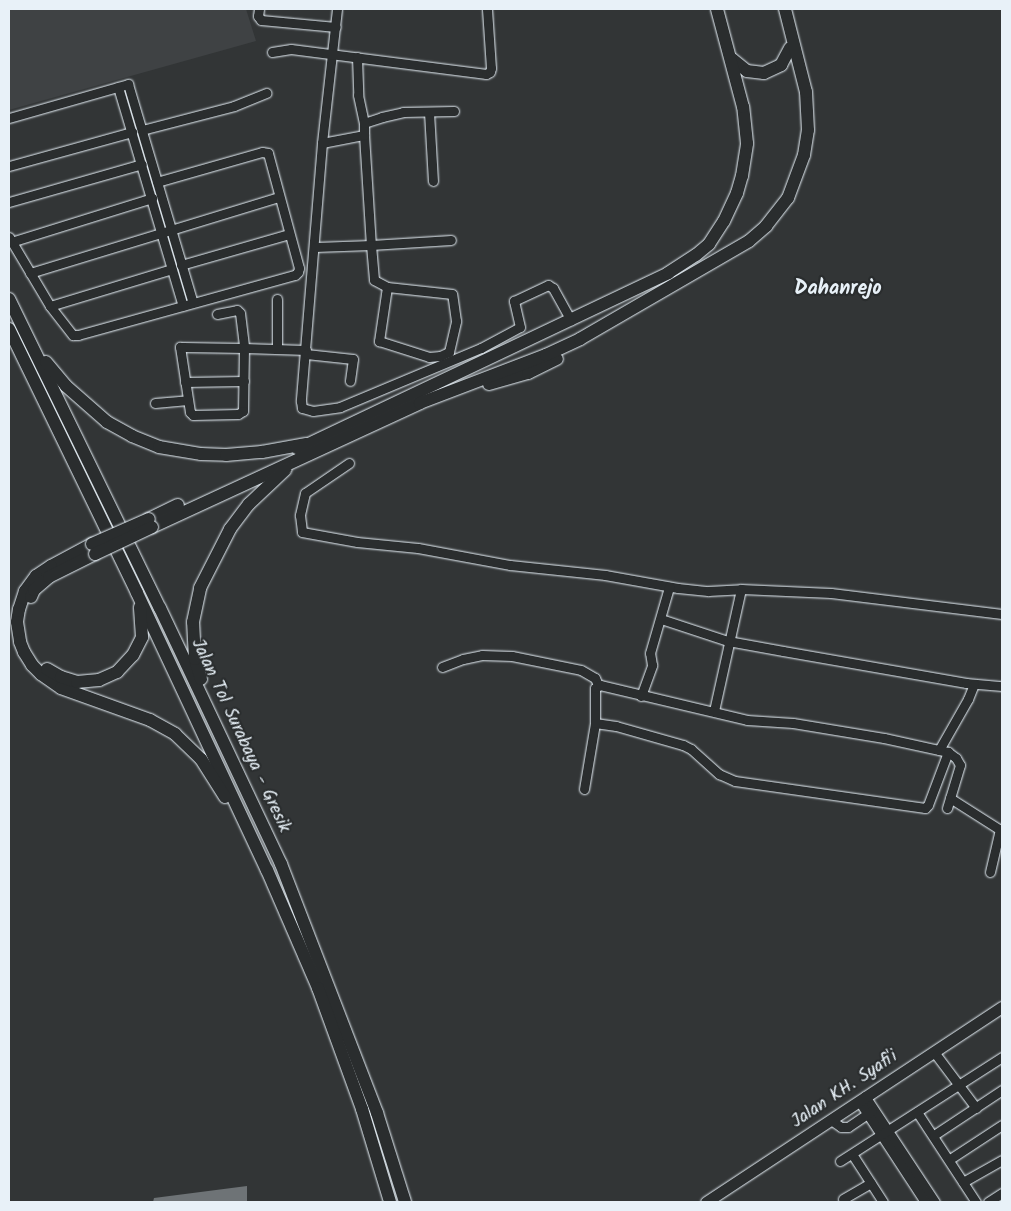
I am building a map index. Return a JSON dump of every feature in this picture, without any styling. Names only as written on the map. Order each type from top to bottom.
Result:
[{"type":"highway","points":[[150,524],[312,443],[668,273],[696,255],[717,234],[737,193],[746,159],[747,134],[732,59],[717,9]]},
{"type":"highway","points":[[779,9],[808,114]]},
{"type":"highway","points":[[390,1202],[355,1090],[318,988],[267,870],[211,773],[183,740],[150,720],[61,688],[41,674],[32,665],[20,642],[17,622],[19,609],[25,591],[36,576],[51,566],[94,549],[420,403],[528,373],[582,348],[628,320],[688,276],[749,241],[778,213],[788,198],[804,155],[808,114],[803,74],[785,9]]},
{"type":"highway","points":[[732,59],[747,71],[764,72],[781,64],[790,48]]},
{"type":"highway","name":"Jalan Tol Surabaya - Gresik","points":[[9,299],[284,872],[377,1113],[405,1202]]},
{"type":"highway","name":"Jalan Tol Surabaya - Gresik","points":[[9,329],[137,593],[267,870]]},
{"type":"highway","points":[[33,347],[66,386],[90,409],[132,436],[159,447],[201,454],[226,455],[262,452],[312,443]]},
{"type":"highway","points":[[241,779],[197,669],[193,630],[196,602],[209,567],[230,529],[275,478],[304,456]]},
{"type":"highway","points":[[94,549],[49,577],[34,590],[29,599],[25,620],[27,634],[32,652],[42,665],[61,677],[77,682],[99,680],[116,672],[133,655],[142,637],[137,593]]},
{"type":"main road","name":"Jalan KH. Syafi'i","points":[[706,1202],[1002,1007]]},
{"type":"street","points":[[258,9],[258,16],[261,20],[336,27]]},
{"type":"street","points":[[337,9],[322,143],[302,405],[304,410],[324,411],[340,407],[481,348],[517,330],[521,324],[514,301],[548,284],[553,288],[571,320]]},
{"type":"street","points":[[272,52],[290,49],[488,73],[492,68],[488,9]]},
{"type":"street","points":[[357,58],[358,95],[364,123],[374,280],[387,287],[452,294],[456,321],[449,352],[440,356],[429,357],[379,341],[387,287]]},
{"type":"street","points":[[9,118],[128,84],[142,164],[152,198],[181,265],[192,303]]},
{"type":"street","points":[[118,87],[157,182],[172,269],[183,306]]},
{"type":"street","points":[[9,166],[234,106],[267,93]]},
{"type":"street","points":[[364,123],[403,112],[454,111]]},
{"type":"street","points":[[428,112],[433,181]]},
{"type":"street","points":[[322,143],[364,136]]},
{"type":"street","points":[[152,198],[10,239],[50,306],[73,335],[78,336],[295,275],[299,268],[268,153],[265,151],[157,182]]},
{"type":"street","points":[[9,202],[142,164]]},
{"type":"street","points":[[30,273],[279,197]]},
{"type":"street","points":[[181,265],[289,234]]},
{"type":"street","points":[[315,248],[451,240]]},
{"type":"street","points":[[50,306],[172,269]]},
{"type":"street","points":[[277,299],[277,349]]},
{"type":"street","points":[[217,314],[239,311],[244,348],[242,413],[193,415],[190,412],[180,348],[244,348],[277,349],[353,359],[350,381]]},
{"type":"street","points":[[185,382],[244,380]]},
{"type":"street","points":[[155,403],[188,400]]},
{"type":"street","points":[[349,463],[305,494],[300,516],[302,532],[357,542],[418,548],[510,565],[605,574],[669,587],[708,591],[741,589],[831,593],[1002,614]]},
{"type":"street","points":[[641,696],[652,665],[650,653],[669,587]]},
{"type":"street","points":[[714,711],[728,640],[734,627],[741,589]]},
{"type":"street","points":[[661,619],[728,640],[974,684],[1002,686]]},
{"type":"street","points":[[442,667],[463,659],[482,655],[512,656],[581,670],[595,678],[598,685],[594,710],[595,723],[584,789]]},
{"type":"street","points":[[595,723],[616,726],[683,745],[691,749],[718,774],[734,781],[924,808],[928,805],[944,751],[974,684]]},
{"type":"street","points":[[598,685],[747,720],[793,723],[944,751],[958,760],[960,766],[947,808]]},
{"type":"street","points":[[950,798],[1001,830],[990,872]]},
{"type":"street","points":[[934,1052],[976,1108]]},
{"type":"street","points":[[840,1161],[1002,1057]]},
{"type":"street","points":[[934,1135],[1002,1090]]},
{"type":"street","points":[[862,1099],[916,1180],[935,1202]]},
{"type":"street","points":[[832,1120],[844,1127],[871,1112]]},
{"type":"street","points":[[917,1112],[950,1159],[972,1201]]},
{"type":"street","points":[[950,1159],[1002,1125]]},
{"type":"street","points":[[852,1154],[883,1202]]},
{"type":"street","points":[[963,1182],[1002,1160]]},
{"type":"street","points":[[916,1180],[925,1202]]},
{"type":"street","points":[[843,1199],[871,1183]]},
{"type":"street","points":[[988,1202],[1002,1193]]},
{"type":"shaded area","points":[[9,9],[246,9],[256,41],[9,110]]},
{"type":"shaded area","points":[[247,1186],[247,1202],[153,1202],[154,1198]]},
{"type":"district","name":"Dahanrejo","points":[[838,289]]}]
